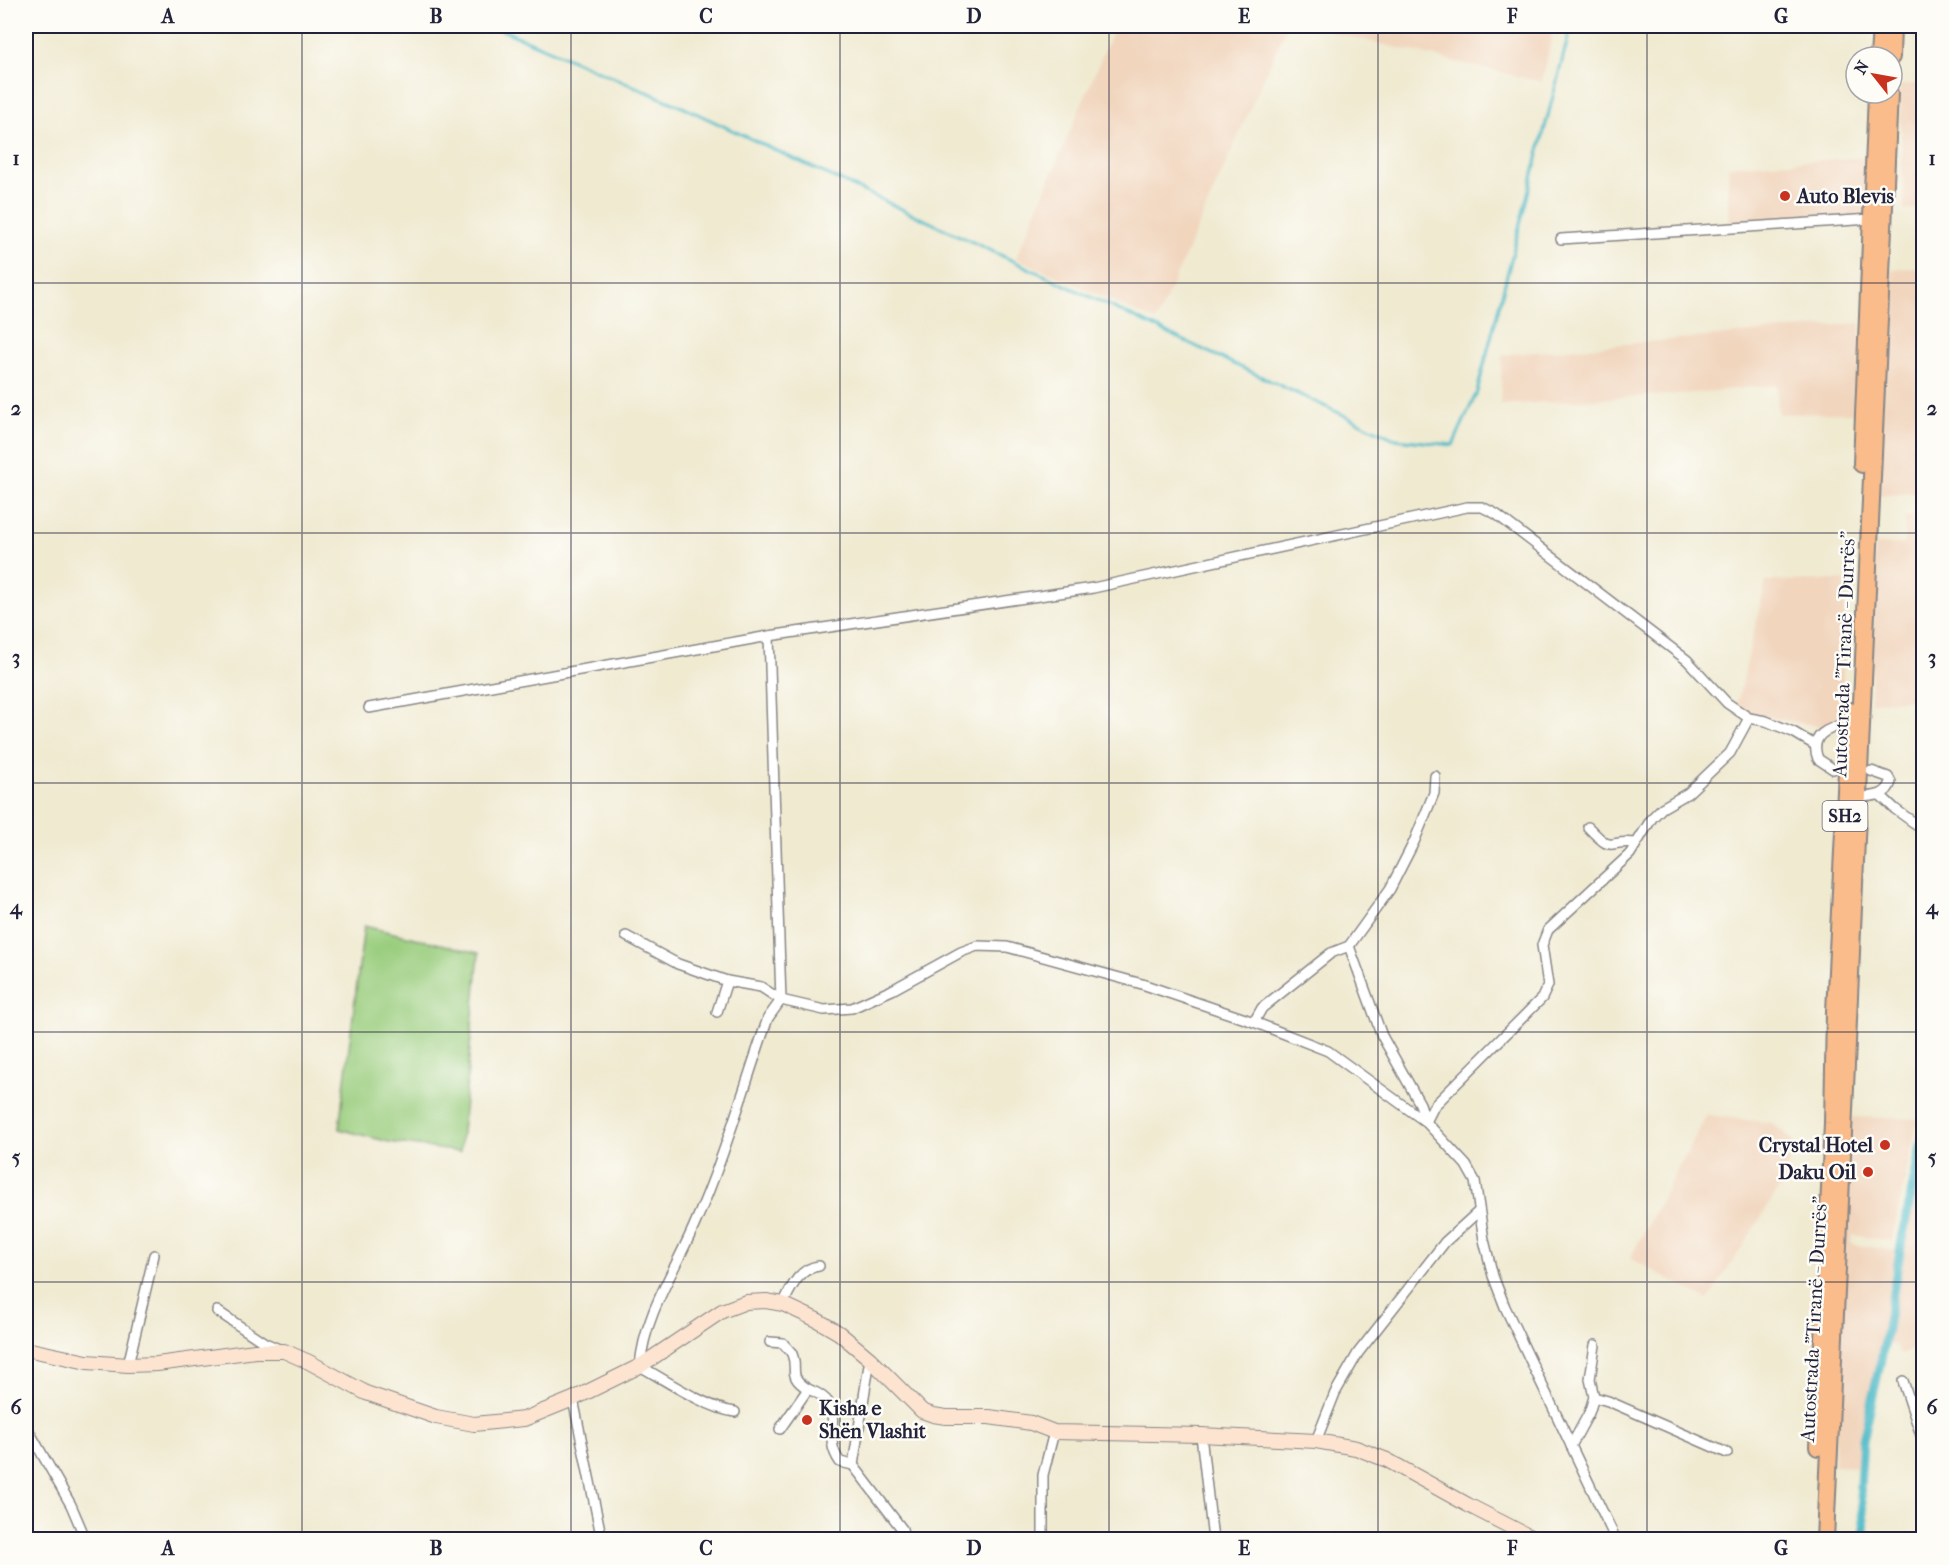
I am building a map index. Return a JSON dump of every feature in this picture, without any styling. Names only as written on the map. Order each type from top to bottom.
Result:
[{"type":"highway","points":[[1880,45],[1881,26]]},
{"type":"highway","points":[[1891,45],[1892,26]]},
{"type":"highway","name":"Autostrada \"Tiranë - Durrës\"","points":[[1814,1539],[1833,1123],[1835,1011],[1876,105]]},
{"type":"highway","name":"Autostrada \"Tiranë - Durrës\"","points":[[1826,1539],[1888,105]]},
{"type":"street","points":[[1561,239],[1871,219]]},
{"type":"street","points":[[369,708],[769,636],[1093,588],[1467,507],[1482,507],[1496,514],[1687,660],[1727,703],[1749,718],[1766,721],[1793,732],[1815,745]]},
{"type":"street","points":[[640,1366],[642,1344],[655,1309],[694,1226],[768,1018],[781,1000],[769,636]]},
{"type":"street","points":[[1426,1122],[1434,1106],[1542,998],[1548,985],[1542,945],[1548,930],[1630,854],[1652,818],[1662,808],[1688,793],[1731,753],[1749,718]]},
{"type":"street","points":[[1833,769],[1818,759],[1815,745],[1828,729],[1850,722]]},
{"type":"street","points":[[1859,797],[1880,795],[1886,791],[1891,782],[1888,777],[1871,771]]},
{"type":"street","points":[[1254,1022],[1262,1008],[1331,953],[1349,946],[1390,889],[1414,842],[1434,793],[1435,776]]},
{"type":"street","points":[[1880,795],[1923,830]]},
{"type":"street","points":[[1588,827],[1604,844],[1610,846],[1636,843]]},
{"type":"street","points":[[626,936],[678,964],[727,981],[761,987],[781,1000],[824,1010],[852,1008],[977,946],[1007,947],[1142,984],[1254,1022],[1328,1052],[1426,1122],[1466,1164],[1475,1181],[1493,1276],[1504,1307],[1616,1539]]},
{"type":"street","points":[[1349,946],[1382,1036],[1420,1104],[1426,1122]]},
{"type":"street","points":[[717,1012],[727,981]]},
{"type":"street","points":[[1316,1442],[1335,1393],[1358,1353],[1445,1242],[1479,1211]]},
{"type":"street","points":[[128,1365],[154,1255]]},
{"type":"street","points":[[783,1304],[796,1279],[810,1267],[819,1266]]},
{"type":"street","points":[[217,1311],[265,1343],[309,1362],[366,1393],[436,1417],[474,1424],[524,1419],[573,1399],[640,1366],[722,1311],[746,1302],[766,1301],[783,1304],[839,1333],[870,1359],[922,1411],[933,1416],[989,1417],[1031,1423],[1054,1432],[1201,1435],[1316,1442],[1356,1448],[1387,1460],[1468,1505],[1536,1539]]},
{"type":"street","points":[[770,1342],[783,1343],[792,1355],[794,1373],[799,1383],[819,1393],[830,1403],[834,1416],[830,1437],[833,1452],[840,1462],[853,1465],[902,1529],[905,1539]]},
{"type":"street","points":[[1571,1446],[1589,1413],[1594,1397],[1590,1379],[1595,1345]]},
{"type":"street","points":[[26,1349],[87,1362],[128,1365],[255,1351],[284,1351]]},
{"type":"street","points":[[853,1465],[870,1359]]},
{"type":"street","points":[[640,1366],[709,1402],[735,1412]]},
{"type":"street","points":[[1903,1381],[1923,1444]]},
{"type":"street","points":[[780,1429],[808,1389]]},
{"type":"street","points":[[1594,1397],[1727,1453]]},
{"type":"street","points":[[573,1399],[602,1539]]},
{"type":"street","points":[[26,1426],[71,1505],[86,1539]]},
{"type":"street","points":[[1043,1539],[1043,1475],[1054,1432]]},
{"type":"street","points":[[1201,1435],[1213,1539]]},
{"type":"shaded area","points":[[1115,26],[1287,26],[1156,321],[1016,258]]},
{"type":"shaded area","points":[[1331,26],[1554,26],[1542,82],[1330,32]]},
{"type":"shaded area","points":[[1588,26],[1706,26],[1587,34]]},
{"type":"shaded area","points":[[1923,83],[1923,208],[1904,210],[1900,105],[1904,105],[1904,85]]},
{"type":"shaded area","points":[[1869,157],[1866,216],[1728,227],[1728,166]]},
{"type":"shaded area","points":[[1916,268],[1924,279],[1923,492],[1878,496],[1885,269]]},
{"type":"shaded area","points":[[1860,323],[1859,413],[1778,414],[1777,385],[1681,394],[1500,405],[1502,355]]},
{"type":"shaded area","points":[[1923,515],[1923,699],[1871,702],[1875,545],[1905,544],[1905,516]]},
{"type":"shaded area","points":[[1845,580],[1842,719],[1822,727],[1752,714],[1737,704],[1766,581]]},
{"type":"shaded area","points":[[1707,1115],[1772,1123],[1794,1141],[1784,1181],[1708,1300],[1630,1258]]},
{"type":"shaded area","points":[[1848,1117],[1918,1119],[1892,1241],[1852,1235],[1851,1244],[1904,1252],[1923,1149],[1923,1346],[1900,1355],[1896,1345],[1882,1342],[1867,1405],[1857,1467],[1834,1466]]},
{"type":"green space","points":[[364,926],[479,953],[460,1152],[389,1142],[339,1129]]},
{"type":"waterway","points":[[493,26],[687,109],[1395,439],[1453,445],[1477,392],[1571,26]]},
{"type":"waterway","points":[[1866,1540],[1860,1486],[1863,1440],[1884,1346],[1924,1131]]},
{"type":"place","name":"Auto Blevis","points":[[1785,196]]},
{"type":"place","name":"Crystal Hotel","points":[[1885,1145]]},
{"type":"place","name":"Daku Oil","points":[[1868,1172]]},
{"type":"place","name":"Kisha e Shën Vlashit","points":[[807,1420]]}]
